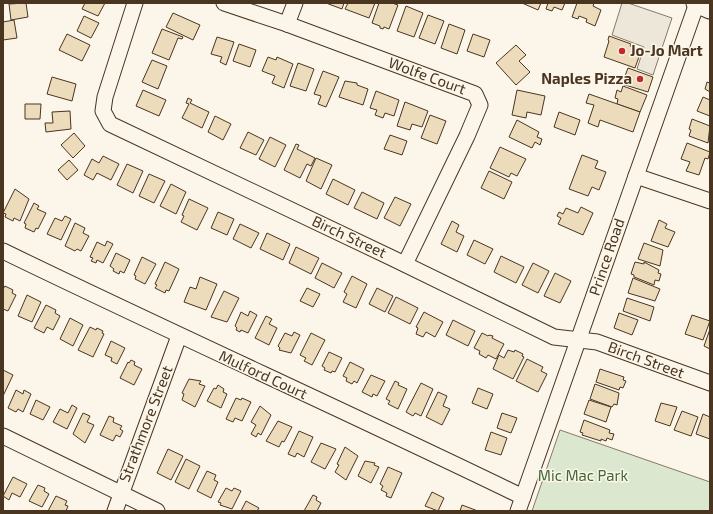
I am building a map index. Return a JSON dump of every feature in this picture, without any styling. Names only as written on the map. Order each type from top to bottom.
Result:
[{"type":"street","name":"Birch Street","points":[[135,3],[105,97],[104,110],[110,124],[405,264],[554,337],[597,342],[710,383]]},
{"type":"street","name":"Wolfe Court","points":[[224,3],[287,24],[475,94],[480,105],[467,136],[405,264]]},
{"type":"street","points":[[287,24],[295,3]]},
{"type":"street","name":"Prince Road","points":[[518,511],[636,176],[700,5]]},
{"type":"street","points":[[636,176],[710,201]]},
{"type":"street","name":"Mulford Court","points":[[3,251],[179,336],[433,452],[523,497]]},
{"type":"street","name":"Strathmore Street","points":[[114,511],[179,336]]},
{"type":"street","points":[[3,436],[157,511]]},
{"type":"green space","name":"Mic Mac Park","points":[[560,430],[710,482],[710,511],[532,511]]},
{"type":"shaded area","points":[[622,3],[628,3],[672,18],[653,75],[637,69],[644,47],[612,35]]},
{"type":"building","points":[[26,3],[28,17],[11,20],[9,4]]},
{"type":"building","points":[[85,3],[105,3],[98,16],[82,9]]},
{"type":"building","points":[[326,3],[344,3],[342,9]]},
{"type":"building","points":[[348,3],[375,3],[369,18],[345,9]]},
{"type":"building","points":[[379,3],[392,3],[398,5],[389,29],[384,27],[383,29],[380,28],[380,26],[372,23]]},
{"type":"building","points":[[522,3],[541,3],[538,10]]},
{"type":"building","points":[[548,3],[565,3],[562,10],[554,7],[552,11],[546,9]]},
{"type":"building","points":[[577,3],[594,3],[593,6],[601,10],[595,26],[586,22],[587,19],[579,16],[578,19],[572,17]]},
{"type":"building","points":[[406,6],[423,13],[414,37],[397,31]]},
{"type":"building","points":[[173,13],[200,25],[193,40],[166,27]]},
{"type":"building","points":[[428,15],[444,21],[435,44],[419,38]]},
{"type":"building","points":[[84,16],[99,23],[91,38],[77,31]]},
{"type":"building","points":[[14,20],[17,38],[3,40],[3,22]]},
{"type":"building","points":[[449,24],[465,30],[457,54],[441,48]]},
{"type":"building","points":[[162,29],[183,37],[182,39],[178,38],[169,60],[152,53]]},
{"type":"building","points":[[67,34],[90,45],[82,61],[59,50]]},
{"type":"building","points":[[473,34],[490,40],[484,57],[467,51]]},
{"type":"building","points":[[609,36],[631,44],[630,46],[641,51],[635,68],[604,57]]},
{"type":"building","points":[[217,37],[234,42],[226,65],[220,62],[222,57],[211,54]]},
{"type":"building","points":[[239,44],[256,50],[250,67],[233,61]]},
{"type":"building","points":[[516,45],[526,55],[519,61],[530,72],[516,85],[496,63]]},
{"type":"building","points":[[268,57],[276,60],[277,57],[293,64],[284,88],[272,83],[275,76],[262,71]]},
{"type":"building","points":[[152,60],[167,66],[158,89],[142,82]]},
{"type":"building","points":[[298,63],[314,69],[306,91],[290,86]]},
{"type":"building","points":[[628,68],[653,77],[648,92],[622,84]]},
{"type":"building","points":[[323,71],[339,77],[326,107],[318,104],[321,96],[314,94]]},
{"type":"building","points":[[52,77],[76,84],[72,101],[47,94]]},
{"type":"building","points":[[345,81],[357,83],[357,85],[368,89],[363,105],[339,97]]},
{"type":"building","points":[[707,82],[710,83],[710,92],[705,89]]},
{"type":"building","points":[[623,86],[647,95],[640,112],[617,104],[618,99],[615,98],[617,90],[621,92]]},
{"type":"building","points":[[143,90],[166,100],[159,116],[136,106]]},
{"type":"building","points":[[517,90],[545,96],[541,115],[527,112],[526,118],[512,115]]},
{"type":"building","points":[[376,91],[399,100],[394,116],[385,113],[383,118],[375,115],[377,110],[370,108]]},
{"type":"building","points":[[589,94],[640,112],[633,132],[600,120],[598,127],[588,123],[594,105],[586,103]]},
{"type":"building","points":[[703,97],[710,100],[710,116],[697,111]]},
{"type":"building","points":[[188,98],[192,100],[190,103],[209,112],[202,128],[182,118],[189,104],[186,103]]},
{"type":"building","points":[[405,102],[428,111],[422,127],[412,124],[410,130],[397,126]]},
{"type":"building","points":[[25,104],[41,104],[40,119],[25,119]]},
{"type":"building","points":[[70,111],[71,129],[46,132],[45,123],[53,123],[52,112]]},
{"type":"building","points":[[559,112],[580,120],[575,135],[554,127]]},
{"type":"building","points":[[430,115],[446,121],[437,144],[421,138]]},
{"type":"building","points":[[215,116],[231,124],[223,140],[208,132]]},
{"type":"building","points":[[692,119],[710,126],[708,143],[689,136],[691,130],[689,129]]},
{"type":"building","points":[[517,120],[539,132],[537,137],[542,139],[540,145],[535,142],[532,148],[509,137]]},
{"type":"building","points":[[248,132],[264,140],[256,155],[240,148]]},
{"type":"building","points":[[74,133],[85,146],[73,158],[61,145]]},
{"type":"building","points":[[390,135],[407,141],[402,155],[384,149]]},
{"type":"building","points":[[270,137],[286,145],[275,167],[259,159]]},
{"type":"building","points":[[687,143],[710,152],[708,159],[705,158],[699,175],[686,171],[690,162],[681,159]]},
{"type":"building","points":[[296,144],[299,145],[297,149],[315,158],[311,166],[307,164],[300,178],[284,170]]},
{"type":"building","points":[[500,147],[526,159],[517,176],[511,173],[509,177],[490,168]]},
{"type":"building","points":[[582,155],[598,161],[595,168],[606,172],[599,190],[592,187],[588,196],[569,189]]},
{"type":"building","points":[[103,156],[119,164],[111,180],[97,173],[93,180],[84,175],[92,159],[99,163]]},
{"type":"building","points":[[316,158],[332,165],[321,189],[306,181]]},
{"type":"building","points":[[69,160],[78,170],[67,180],[58,170]]},
{"type":"building","points":[[127,164],[143,171],[133,193],[117,185]]},
{"type":"building","points":[[489,171],[512,182],[504,199],[481,188]]},
{"type":"building","points":[[149,174],[165,181],[154,203],[139,196]]},
{"type":"building","points":[[333,179],[355,190],[348,205],[326,194]]},
{"type":"building","points":[[171,184],[186,192],[176,214],[160,206]]},
{"type":"building","points":[[15,189],[29,199],[20,221],[14,218],[13,221],[5,217],[6,214],[3,213]]},
{"type":"building","points":[[362,192],[384,203],[377,219],[354,208]]},
{"type":"building","points":[[395,197],[411,204],[400,226],[384,218]]},
{"type":"building","points":[[189,199],[208,208],[197,230],[181,222],[184,216],[182,215]]},
{"type":"building","points":[[34,203],[39,206],[37,209],[46,213],[38,229],[36,228],[34,232],[25,228],[26,224],[24,223]]},
{"type":"building","points":[[581,207],[593,213],[583,235],[558,224],[561,218],[557,216],[559,212],[563,214],[566,208],[578,213]]},
{"type":"building","points":[[218,212],[234,219],[227,235],[211,228]]},
{"type":"building","points":[[65,216],[71,219],[61,240],[47,234],[55,218],[62,221]]},
{"type":"building","points":[[659,220],[667,224],[665,228],[675,232],[668,247],[651,241]]},
{"type":"building","points":[[452,221],[459,225],[456,232],[464,236],[457,252],[441,244]]},
{"type":"building","points":[[75,223],[85,228],[83,233],[89,236],[81,251],[77,249],[75,251],[65,246]]},
{"type":"building","points":[[240,224],[259,233],[251,248],[233,239]]},
{"type":"building","points":[[267,233],[290,244],[283,260],[260,249]]},
{"type":"building","points":[[474,240],[493,249],[485,264],[467,255]]},
{"type":"building","points":[[107,241],[113,244],[103,263],[97,260],[96,263],[91,261],[93,258],[90,257],[97,242],[105,246]]},
{"type":"building","points":[[644,243],[663,250],[660,266],[638,259]]},
{"type":"building","points":[[296,247],[319,258],[311,274],[289,263]]},
{"type":"building","points":[[116,253],[130,260],[124,273],[120,271],[119,274],[113,271],[114,269],[110,266]]},
{"type":"building","points":[[501,256],[524,267],[516,283],[494,272]]},
{"type":"building","points":[[142,257],[156,264],[145,284],[135,279],[136,276],[134,275]]},
{"type":"building","points":[[165,262],[179,269],[169,291],[166,290],[165,293],[155,288],[157,285],[155,284]]},
{"type":"building","points":[[635,262],[644,264],[644,262],[659,270],[658,273],[661,274],[659,281],[655,280],[654,285],[634,277],[634,275],[631,274]]},
{"type":"building","points":[[322,263],[342,273],[334,288],[315,278]]},
{"type":"building","points":[[533,263],[549,271],[538,293],[522,285]]},
{"type":"building","points":[[555,273],[571,281],[560,303],[544,296]]},
{"type":"building","points":[[352,276],[367,284],[356,308],[343,302],[347,294],[344,292]]},
{"type":"building","points":[[200,277],[217,284],[206,310],[184,302],[190,287],[196,289]]},
{"type":"building","points":[[633,278],[660,289],[655,301],[628,293]]},
{"type":"building","points":[[5,286],[13,290],[12,293],[16,295],[8,311],[3,309],[3,289]]},
{"type":"building","points":[[307,288],[320,294],[313,307],[300,301]]},
{"type":"building","points":[[377,288],[393,296],[385,312],[369,304]]},
{"type":"building","points":[[224,291],[239,298],[227,322],[211,317]]},
{"type":"building","points":[[27,295],[41,302],[32,322],[18,316]]},
{"type":"building","points":[[396,297],[418,308],[410,324],[388,313]]},
{"type":"building","points":[[627,298],[654,307],[650,321],[623,311]]},
{"type":"building","points":[[46,305],[56,310],[55,313],[60,316],[53,330],[47,327],[44,333],[34,328]]},
{"type":"building","points":[[250,311],[257,315],[248,333],[241,330],[240,332],[236,330],[237,328],[235,326],[241,312],[248,316]]},
{"type":"building","points":[[424,312],[443,322],[435,337],[426,332],[423,337],[416,334],[418,328],[416,327]]},
{"type":"building","points":[[619,313],[638,320],[632,335],[614,328]]},
{"type":"building","points":[[692,315],[710,321],[703,340],[685,334]]},
{"type":"building","points":[[266,316],[272,319],[269,324],[277,328],[269,345],[255,338]]},
{"type":"building","points":[[70,318],[83,325],[73,346],[60,339]]},
{"type":"building","points":[[453,320],[475,331],[468,346],[446,335]]},
{"type":"building","points":[[90,327],[103,331],[102,333],[104,334],[93,357],[78,350]]},
{"type":"building","points":[[710,329],[710,349],[704,346]]},
{"type":"building","points":[[294,332],[300,335],[291,353],[279,350],[280,348],[278,346],[285,333],[292,336]]},
{"type":"building","points":[[311,333],[325,340],[312,365],[304,361],[306,358],[300,355]]},
{"type":"building","points":[[482,333],[488,336],[493,336],[492,338],[504,344],[496,359],[488,355],[486,358],[479,354],[480,351],[474,348]]},
{"type":"building","points":[[111,341],[125,348],[117,364],[111,361],[112,358],[105,355]]},
{"type":"building","points":[[508,350],[514,352],[515,350],[523,354],[522,356],[524,357],[513,379],[493,369],[499,355],[504,358]]},
{"type":"building","points":[[329,352],[342,358],[335,372],[332,371],[331,373],[324,370],[325,368],[322,366]]},
{"type":"building","points":[[527,359],[543,367],[541,371],[547,374],[538,392],[516,381]]},
{"type":"building","points":[[131,360],[135,362],[134,365],[142,369],[134,385],[120,378],[128,362],[129,363]]},
{"type":"building","points":[[350,362],[364,369],[357,383],[354,381],[352,384],[346,381],[347,378],[343,376]]},
{"type":"building","points":[[600,369],[624,377],[623,380],[626,381],[623,388],[620,387],[619,390],[596,382]]},
{"type":"building","points":[[3,370],[13,375],[3,396]]},
{"type":"building","points":[[371,375],[385,381],[377,396],[373,394],[372,397],[362,392]]},
{"type":"building","points":[[189,379],[201,381],[199,384],[205,386],[195,407],[182,400],[184,394],[182,393]]},
{"type":"building","points":[[395,381],[399,383],[398,385],[407,389],[398,409],[388,404],[390,401],[386,399]]},
{"type":"building","points":[[421,383],[433,389],[421,416],[415,413],[413,416],[406,412]]},
{"type":"building","points":[[595,384],[619,393],[617,405],[614,404],[612,407],[590,399]]},
{"type":"building","points":[[218,385],[224,389],[223,392],[227,394],[221,408],[207,401],[214,388],[216,389]]},
{"type":"building","points":[[478,388],[493,394],[487,409],[472,403]]},
{"type":"building","points":[[16,390],[23,394],[24,390],[31,394],[23,412],[18,409],[16,412],[8,408]]},
{"type":"building","points":[[438,392],[447,396],[443,406],[450,409],[442,425],[426,417]]},
{"type":"building","points":[[236,398],[241,400],[242,398],[251,402],[242,421],[235,418],[233,422],[226,419]]},
{"type":"building","points":[[36,400],[50,407],[43,420],[30,414]]},
{"type":"building","points":[[589,400],[611,407],[606,422],[584,414]]},
{"type":"building","points":[[661,403],[677,407],[670,426],[655,421]]},
{"type":"building","points":[[72,405],[77,408],[67,429],[53,422],[60,409],[68,413]]},
{"type":"building","points":[[260,406],[271,415],[261,435],[258,433],[256,437],[251,434],[256,425],[251,422]]},
{"type":"building","points":[[682,411],[698,417],[691,436],[674,430]]},
{"type":"building","points":[[83,413],[90,416],[87,422],[94,425],[85,443],[73,434]]},
{"type":"building","points":[[502,413],[517,418],[511,433],[497,428]]},
{"type":"building","points":[[703,414],[710,417],[710,439],[696,434]]},
{"type":"building","points":[[109,416],[114,418],[113,422],[122,426],[120,429],[123,431],[120,437],[116,435],[113,441],[100,435]]},
{"type":"building","points":[[584,420],[610,430],[609,433],[614,434],[612,440],[607,438],[606,441],[601,439],[601,441],[582,435],[583,433],[580,432]]},
{"type":"building","points":[[278,421],[292,427],[284,442],[282,441],[279,447],[266,441]]},
{"type":"building","points":[[299,431],[313,437],[304,457],[297,453],[295,457],[288,454]]},
{"type":"building","points":[[491,432],[507,438],[501,455],[485,450]]},
{"type":"building","points":[[321,443],[336,449],[325,469],[311,462]]},
{"type":"building","points":[[345,447],[358,456],[346,480],[335,472]]},
{"type":"building","points":[[168,449],[183,456],[171,480],[157,473]]},
{"type":"building","points":[[186,459],[200,466],[189,489],[175,482]]},
{"type":"building","points":[[365,461],[375,463],[374,465],[379,467],[371,483],[358,476]]},
{"type":"building","points":[[388,467],[402,473],[391,498],[386,496],[387,493],[381,490],[383,486],[380,484]]},
{"type":"building","points":[[207,471],[216,475],[214,480],[218,482],[211,498],[197,491]]},
{"type":"building","points":[[13,477],[27,484],[20,497],[12,493],[9,500],[3,496]]},
{"type":"building","points":[[38,485],[45,488],[44,491],[49,494],[42,507],[29,501]]},
{"type":"building","points":[[226,488],[232,491],[234,488],[241,491],[232,509],[220,505],[221,503],[218,502]]},
{"type":"building","points":[[432,492],[444,498],[438,511],[425,506]]},
{"type":"building","points":[[313,495],[317,497],[316,500],[321,503],[317,511],[304,511]]},
{"type":"building","points":[[56,496],[67,501],[65,505],[68,506],[66,511],[48,511]]},
{"type":"building","points":[[246,501],[259,508],[257,511],[241,511]]},
{"type":"building","points":[[462,505],[478,511],[460,511]]},
{"type":"place","name":"Jo-Jo Mart","points":[[622,51]]},
{"type":"place","name":"Naples Pizza","points":[[640,79]]}]
